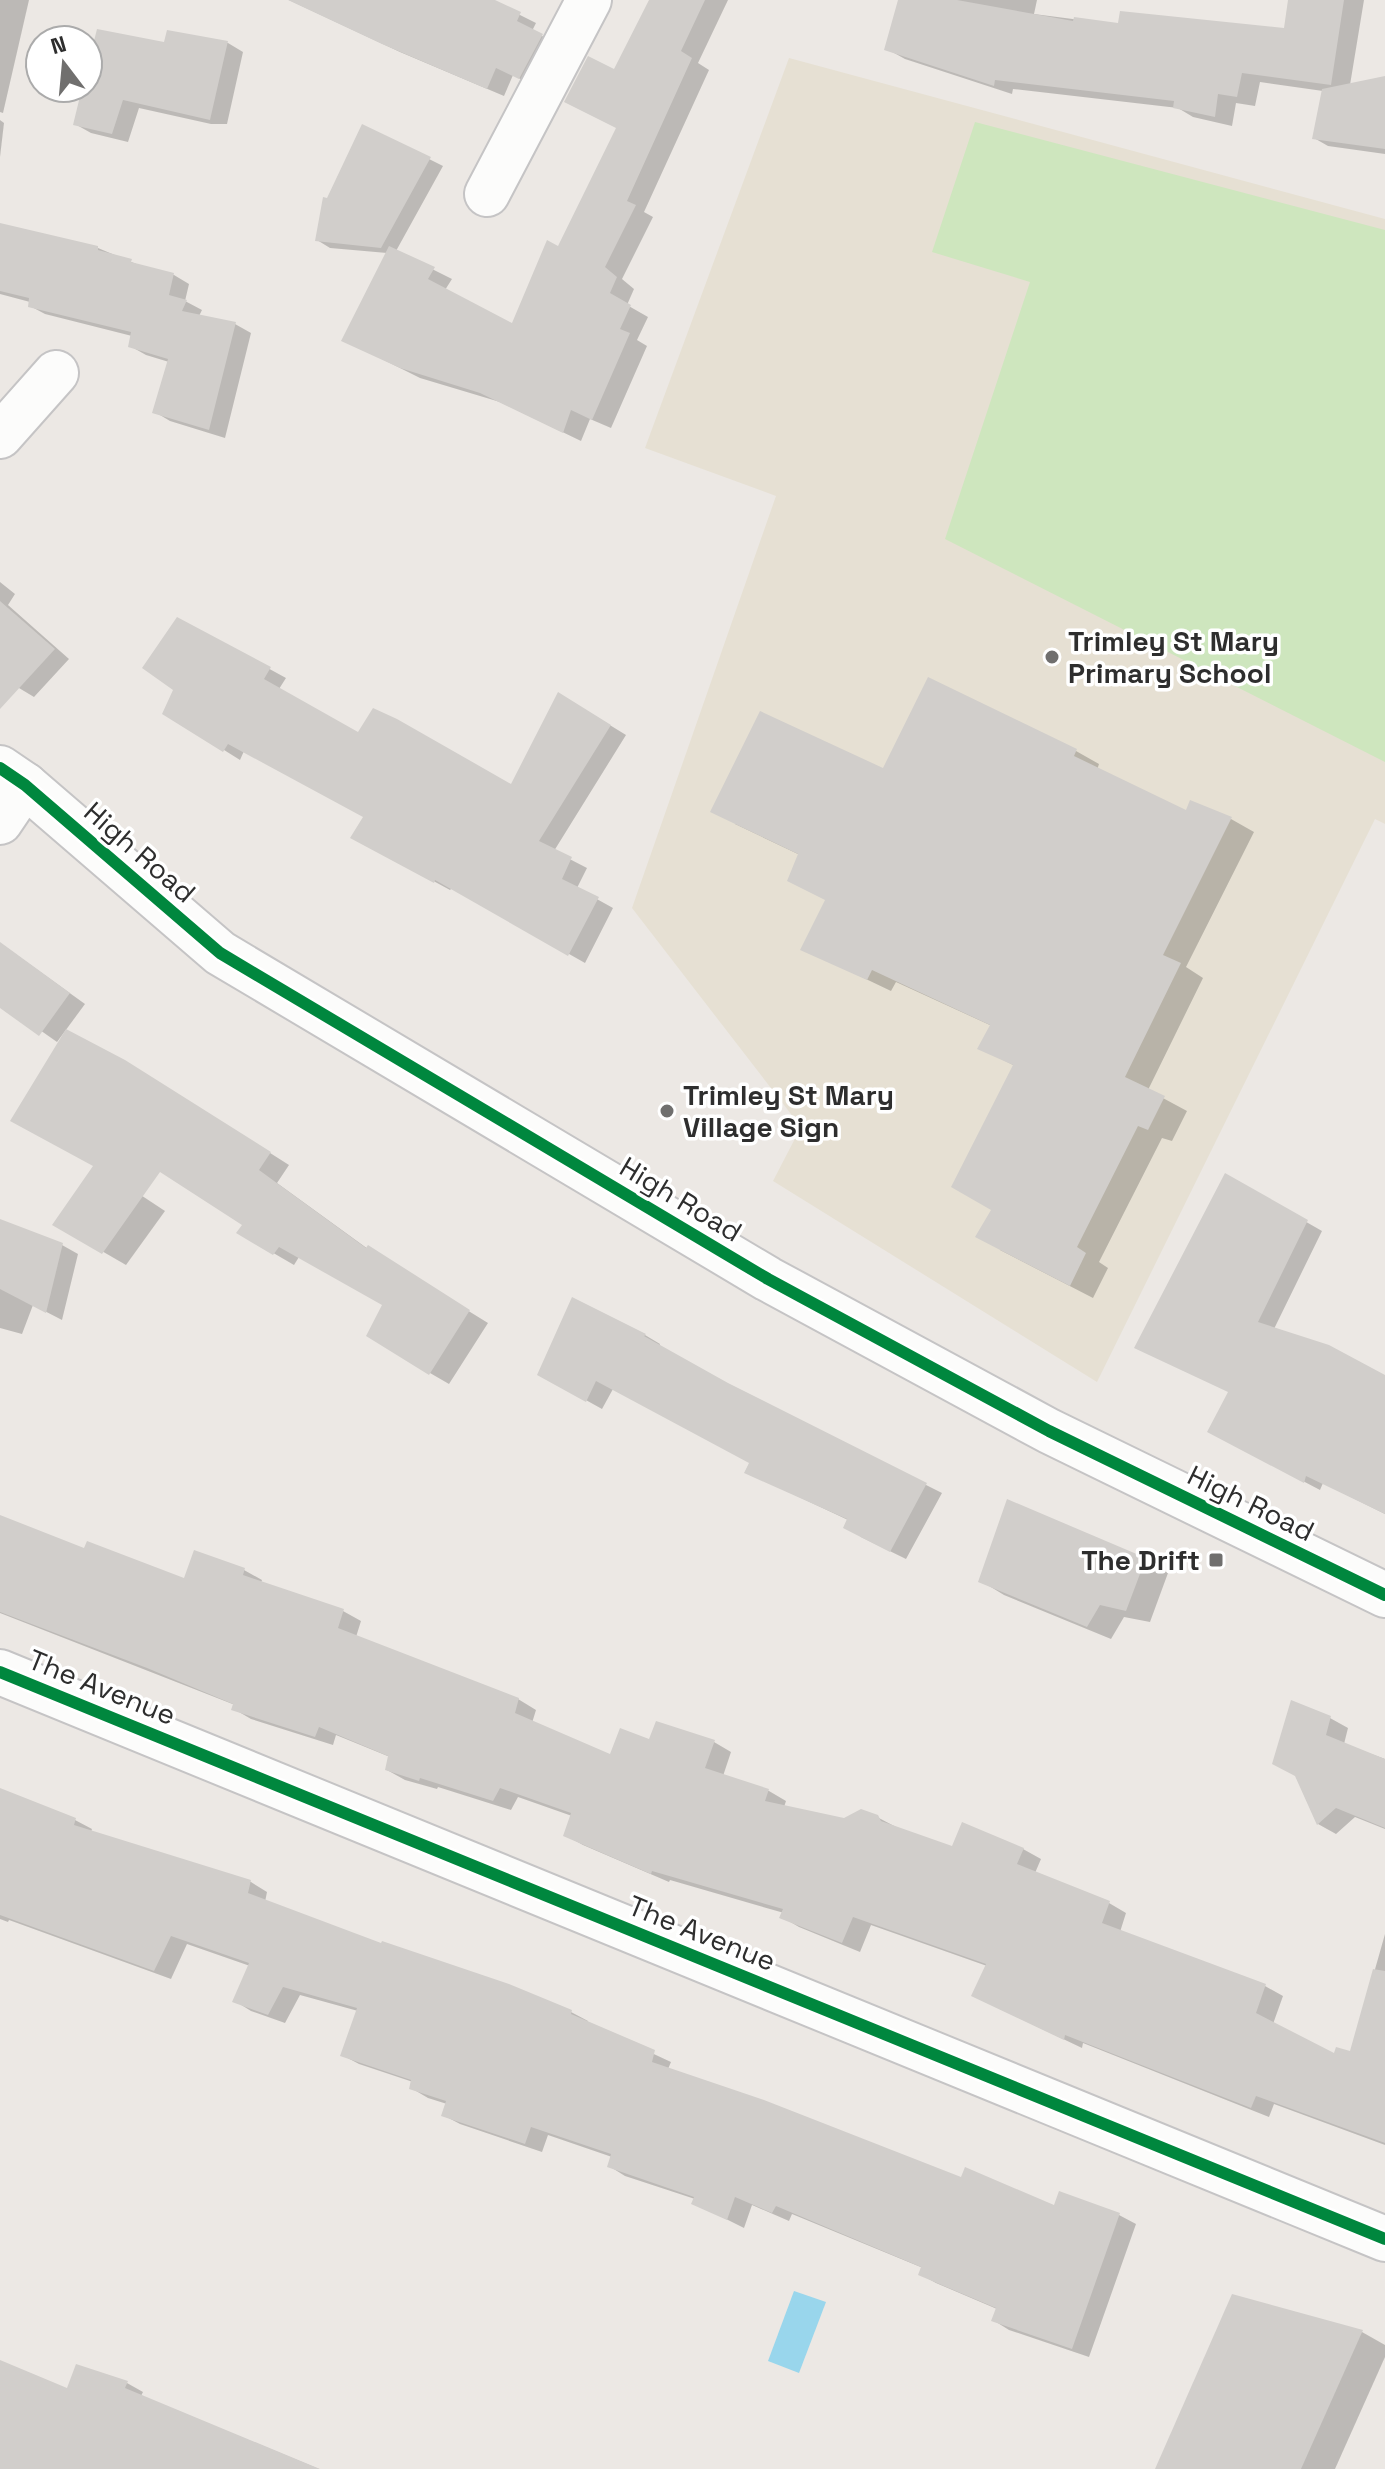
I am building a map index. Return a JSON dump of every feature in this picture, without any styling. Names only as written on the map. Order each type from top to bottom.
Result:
[{"type":"street","points":[[487,194],[589,0]]},
{"type":"street","points":[[0,436],[56,373]]},
{"type":"street","points":[[0,822],[13,777]]},
{"type":"street","name":"High Road","points":[[13,777],[220,953],[768,1279],[1049,1431],[1385,1595]]},
{"type":"street","name":"The Avenue","points":[[0,1672],[1385,2239]]},
{"type":"shaded area","name":"Trimley St Mary Primary School","points":[[789,58],[1385,219],[1385,824],[1375,819],[1097,1382],[773,1181],[801,1127],[632,908],[776,496],[645,448]]},
{"type":"green space","points":[[975,122],[1385,230],[1385,762],[945,539],[1030,282],[932,252]]},
{"type":"water","points":[[794,2291],[826,2302],[799,2373],[768,2361]]},
{"type":"building","points":[[288,0],[495,0],[521,12],[517,21],[543,34],[519,79],[496,68],[487,89]]},
{"type":"building","points":[[649,0],[705,0],[681,51],[692,58],[627,201],[636,205],[605,267],[617,277],[610,293],[631,305],[620,329],[630,333],[592,420],[571,410],[563,433],[480,393],[400,368],[341,341],[389,246],[435,267],[428,279],[512,323],[547,240],[558,246],[616,128],[564,102],[588,56],[614,69]]},
{"type":"building","points":[[898,0],[957,0],[1073,21],[1074,17],[1118,23],[1120,11],[1284,28],[1288,0],[1344,0],[1331,85],[1242,73],[1237,97],[1218,94],[1215,117],[1173,108],[1174,101],[995,80],[994,86],[884,50]]},
{"type":"building","points":[[104,30],[164,42],[167,30],[228,41],[210,120],[123,100],[112,134],[73,125],[78,104],[104,104]]},
{"type":"building","points":[[1385,76],[1385,149],[1312,139],[1322,89]]},
{"type":"building","points":[[362,124],[431,157],[381,248],[315,241],[323,197],[327,198]]},
{"type":"building","points":[[0,223],[98,246],[98,250],[132,259],[131,262],[174,273],[169,295],[187,300],[182,311],[236,322],[209,430],[152,413],[168,359],[128,347],[131,332],[28,307],[29,298],[0,291]]},
{"type":"building","points":[[0,601],[55,649],[0,709]]},
{"type":"building","points":[[177,617],[271,667],[264,679],[358,732],[373,708],[511,784],[558,692],[611,725],[539,841],[572,857],[562,879],[599,897],[568,956],[435,880],[434,883],[350,838],[363,817],[228,744],[223,752],[162,714],[173,690],[142,668]]},
{"type":"building","points":[[928,677],[1077,749],[1074,756],[1186,810],[1190,800],[1232,817],[1163,955],[1181,963],[1125,1077],[1165,1096],[1148,1130],[1138,1126],[1077,1247],[1086,1253],[1070,1286],[975,1237],[991,1210],[951,1187],[1013,1065],[977,1049],[990,1025],[872,970],[867,980],[800,950],[825,900],[787,881],[798,854],[710,812],[760,711],[883,768]]},
{"type":"building","points":[[0,942],[70,993],[39,1036],[0,1008]]},
{"type":"building","points":[[66,1029],[125,1060],[271,1152],[259,1170],[366,1248],[368,1245],[470,1310],[429,1375],[366,1336],[382,1305],[279,1247],[273,1255],[236,1233],[242,1225],[160,1172],[102,1254],[52,1225],[93,1166],[10,1121]]},
{"type":"building","points":[[1225,1173],[1308,1220],[1258,1322],[1329,1345],[1385,1375],[1385,1514],[1306,1476],[1304,1483],[1207,1432],[1228,1392],[1134,1348]]},
{"type":"building","points":[[0,1219],[63,1243],[46,1313],[0,1289]]},
{"type":"building","points":[[572,1297],[646,1334],[644,1336],[728,1383],[927,1483],[890,1552],[843,1528],[847,1519],[744,1473],[749,1463],[596,1381],[586,1402],[537,1375]]},
{"type":"building","points":[[1007,1499],[1146,1558],[1126,1611],[1100,1605],[1087,1627],[978,1582]]},
{"type":"building","points":[[0,1515],[84,1548],[87,1541],[184,1578],[194,1550],[245,1568],[243,1575],[344,1609],[338,1628],[519,1698],[515,1713],[610,1754],[620,1728],[649,1739],[656,1721],[715,1740],[705,1768],[769,1789],[765,1801],[844,1818],[861,1809],[878,1815],[881,1821],[952,1846],[962,1822],[1024,1848],[1017,1864],[1110,1901],[1102,1923],[1266,1984],[1256,2013],[1334,2053],[1336,2047],[1350,2051],[1373,1969],[1385,1971],[1385,2143],[1256,2096],[1251,2108],[1065,2035],[1064,2040],[971,1996],[986,1964],[853,1917],[842,1943],[779,1918],[783,1909],[652,1871],[651,1874],[563,1836],[571,1813],[500,1788],[493,1801],[385,1770],[388,1756],[319,1727],[315,1737],[231,1710],[233,1704],[0,1612]]},
{"type":"building","points":[[1291,1700],[1331,1716],[1326,1735],[1385,1759],[1385,1828],[1336,1808],[1317,1825],[1295,1776],[1272,1764]]},
{"type":"building","points":[[0,1788],[76,1818],[74,1825],[251,1880],[248,1893],[381,1943],[509,1984],[572,2010],[571,2014],[655,2050],[652,2062],[764,2100],[961,2177],[965,2167],[1054,2205],[1059,2191],[1120,2213],[1072,2349],[991,2321],[996,2308],[918,2275],[921,2267],[776,2206],[772,2213],[735,2197],[727,2220],[691,2204],[694,2197],[607,2167],[611,2154],[531,2127],[525,2144],[441,2116],[446,2101],[409,2089],[411,2080],[340,2056],[357,2008],[283,1987],[268,2015],[232,2002],[249,1963],[171,1936],[154,1971],[0,1915]]},
{"type":"building","points":[[1232,2294],[1363,2330],[1301,2469],[1155,2469]]},
{"type":"building","points":[[0,2360],[67,2388],[76,2364],[128,2381],[125,2388],[320,2469],[0,2469]]},
{"type":"cycle path","points":[[0,768],[25,785],[220,953],[768,1279],[1049,1431],[1385,1595]]},
{"type":"cycle path","points":[[0,1672],[1385,2239]]},
{"type":"place","name":"Trimley St Mary Primary School","points":[[1052,657]]},
{"type":"place","name":"Trimley St Mary Village Sign","points":[[667,1111]]},
{"type":"place","name":"The Drift","points":[[1216,1560]]}]
